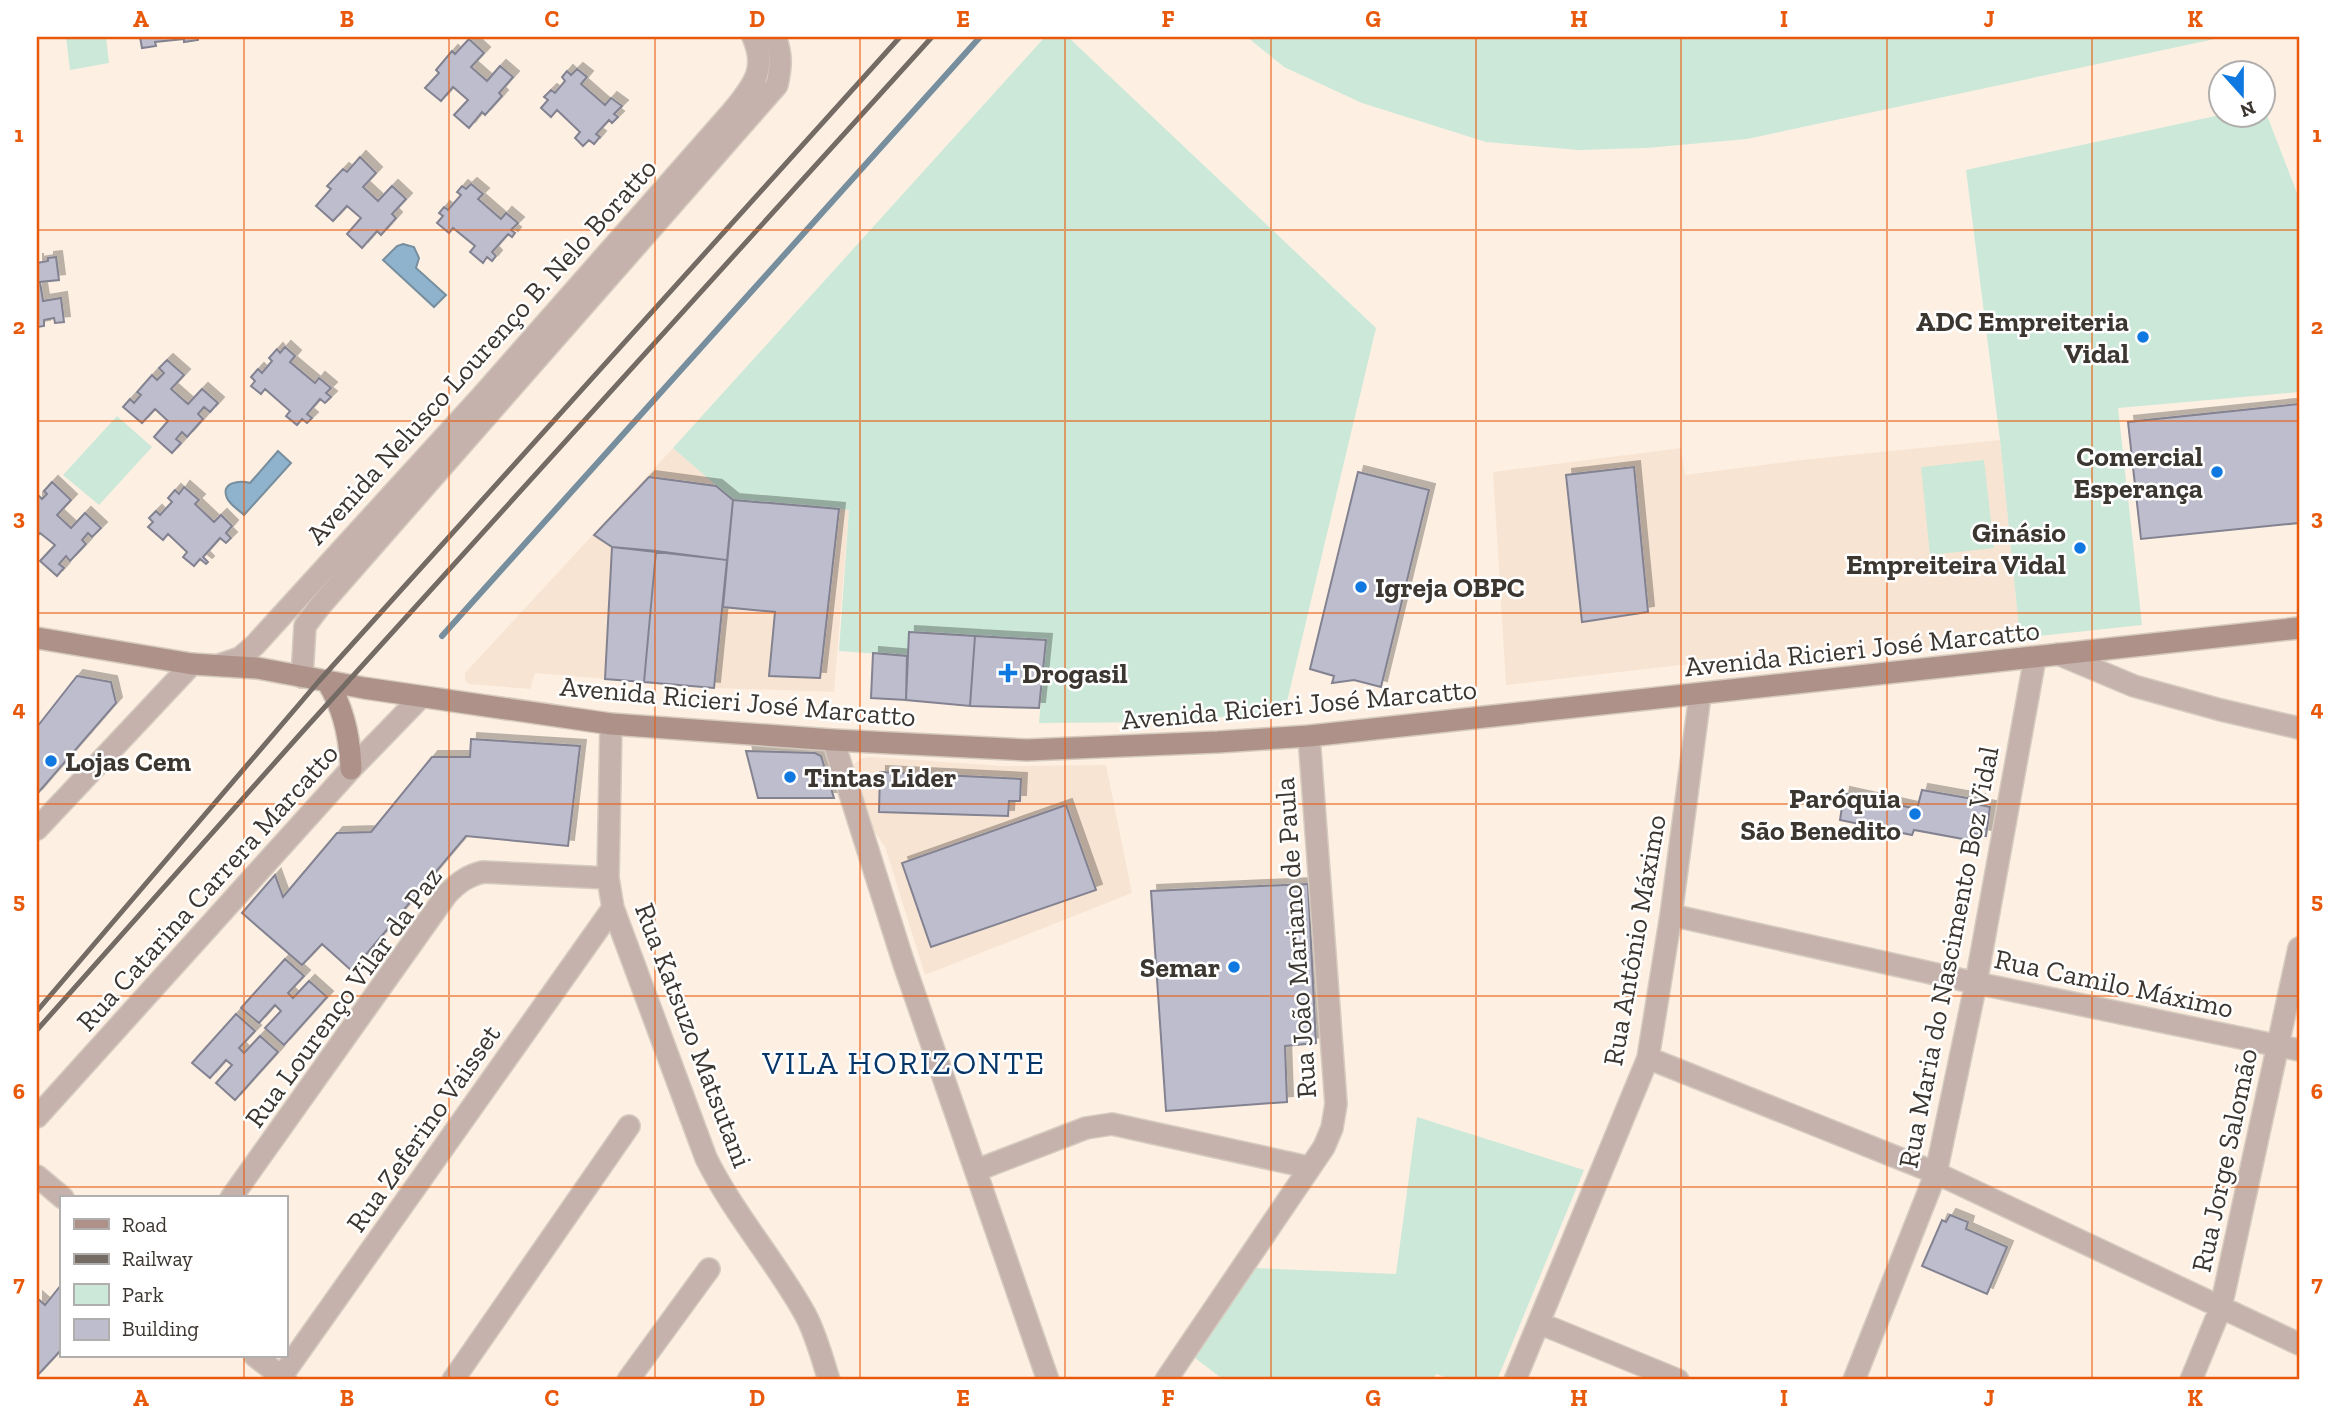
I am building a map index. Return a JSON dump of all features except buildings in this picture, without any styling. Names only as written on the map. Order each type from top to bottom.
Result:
[{"type":"main road","name":"Avenida Ricieri José Marcatto","points":[[37,638],[192,664],[257,668],[328,683],[611,724],[832,740],[1027,750],[1309,736],[2299,628]]},
{"type":"main road","name":"Avenida Ricieri José Marcatto","points":[[192,664],[215,674],[270,683],[302,677]]},
{"type":"main road","points":[[328,683],[336,695],[349,737],[351,769]]},
{"type":"street","name":"Avenida Nelusco Lourenço B. Nelo Boratto","points":[[302,677],[305,626],[320,606],[777,85],[781,54],[775,37]]},
{"type":"street","name":"Avenida Nelusco Lourenço B. Nelo Boratto","points":[[219,665],[240,658],[255,645],[481,397],[738,104],[751,89],[759,71],[757,45]]},
{"type":"street","points":[[2058,654],[2134,686],[2299,728]]},
{"type":"street","name":"Rua Maria do Nascimento Boz Vidal","points":[[1854,1380],[1936,1173],[1976,983],[2035,657]]},
{"type":"street","points":[[37,829],[192,664]]},
{"type":"street","name":"Rua Antônio Máximo","points":[[1514,1380],[1648,1058],[1671,915],[1700,695]]},
{"type":"street","name":"Rua Catarina Carrera Marcatto","points":[[37,1117],[351,769],[421,697]]},
{"type":"street","name":"Rua Katsuzo Matsutani","points":[[611,724],[608,878],[613,908],[706,1157],[719,1182],[779,1270],[806,1316],[830,1380]]},
{"type":"street","name":"Rua João Mariano de Paula","points":[[1166,1380],[1324,1147],[1332,1128],[1336,1104],[1309,736]]},
{"type":"street","points":[[832,740],[903,961],[1048,1380]]},
{"type":"street","name":"Rua Lourenço Vilar da Paz","points":[[232,1196],[447,894],[459,882],[469,875],[483,872],[608,878]]},
{"type":"street","name":"Rua Zeferino Vaisset","points":[[282,1379],[613,908]]},
{"type":"street","name":"Rua Camilo Máximo","points":[[1671,915],[1976,983],[2299,1050]]},
{"type":"street","name":"Rua Jorge Salomão","points":[[2191,1380],[2221,1307],[2299,948]]},
{"type":"street","points":[[1648,1058],[1936,1173],[2299,1344]]},
{"type":"street","points":[[977,1170],[1086,1128],[1112,1124],[1308,1167]]},
{"type":"street","points":[[453,1380],[629,1126]]},
{"type":"street","points":[[37,1176],[61,1196]]},
{"type":"street","points":[[628,1380],[709,1269]]},
{"type":"street","points":[[1539,1323],[1678,1380]]},
{"type":"street","points":[[258,1358],[282,1379]]},
{"type":"shaded area","points":[[2000,440],[2020,638],[1744,668],[1742,658],[1506,685],[1493,472],[1681,448],[1685,475]]},
{"type":"shaded area","points":[[673,448],[733,500],[849,510],[834,692],[714,688],[535,673],[530,689],[469,684],[465,681],[465,673]]},
{"type":"shaded area","points":[[862,758],[1004,766],[1106,765],[1132,893],[925,975],[885,847],[874,831],[855,774],[854,764]]},
{"type":"green space","points":[[66,37],[106,37],[109,63],[70,70]]},
{"type":"green space","points":[[1045,37],[1068,37],[1376,328],[1285,710],[1175,722],[1039,723],[1046,640],[910,632],[907,656],[839,651],[849,510],[733,500],[673,448]]},
{"type":"green space","points":[[1247,37],[2224,37],[1747,139],[1646,148],[1578,150],[1486,142],[1362,103],[1284,67]]},
{"type":"green space","name":"ADC Empreiteria Vidal","points":[[2206,118],[2206,130],[2273,130],[2297,193],[2299,206],[2299,392],[2118,408],[2142,625],[2020,638],[2000,440],[1966,170]]},
{"type":"green space","points":[[117,416],[152,447],[99,505],[63,475]]},
{"type":"green space","points":[[1984,460],[1994,548],[1930,555],[1921,467]]},
{"type":"green space","points":[[1417,1117],[1584,1170],[1497,1380],[1454,1380],[1436,1374],[1433,1380],[1224,1380],[1195,1358],[1253,1268],[1396,1274]]},
{"type":"water","points":[[403,244],[414,247],[419,258],[416,268],[446,295],[434,307],[383,260],[397,246]]},
{"type":"water","points":[[278,451],[291,463],[244,515],[228,501],[226,488],[236,482],[250,483]]},
{"type":"waterway","points":[[442,636],[980,37]]},
{"type":"railway","points":[[37,1011],[319,681],[900,37]]},
{"type":"railway","points":[[37,1030],[303,731],[932,37]]},
{"type":"place","name":"ADC Empreiteria Vidal","points":[[2143,337]]},
{"type":"place","name":"Comercial Esperança","points":[[2217,472]]},
{"type":"place","name":"Ginásio Empreiteira Vidal","points":[[2080,548]]},
{"type":"place","name":"Igreja OBPC","points":[[1361,587]]},
{"type":"place","name":"Drogasil","points":[[1008,673]]},
{"type":"place","name":"Lojas Cem","points":[[51,761]]},
{"type":"place","name":"Tintas Lider","points":[[790,777]]},
{"type":"place","name":"Paróquia São Benedito","points":[[1915,814]]},
{"type":"place","name":"Semar","points":[[1234,967]]},
{"type":"district","name":"VILA HORIZONTE","points":[[904,1063]]}]
